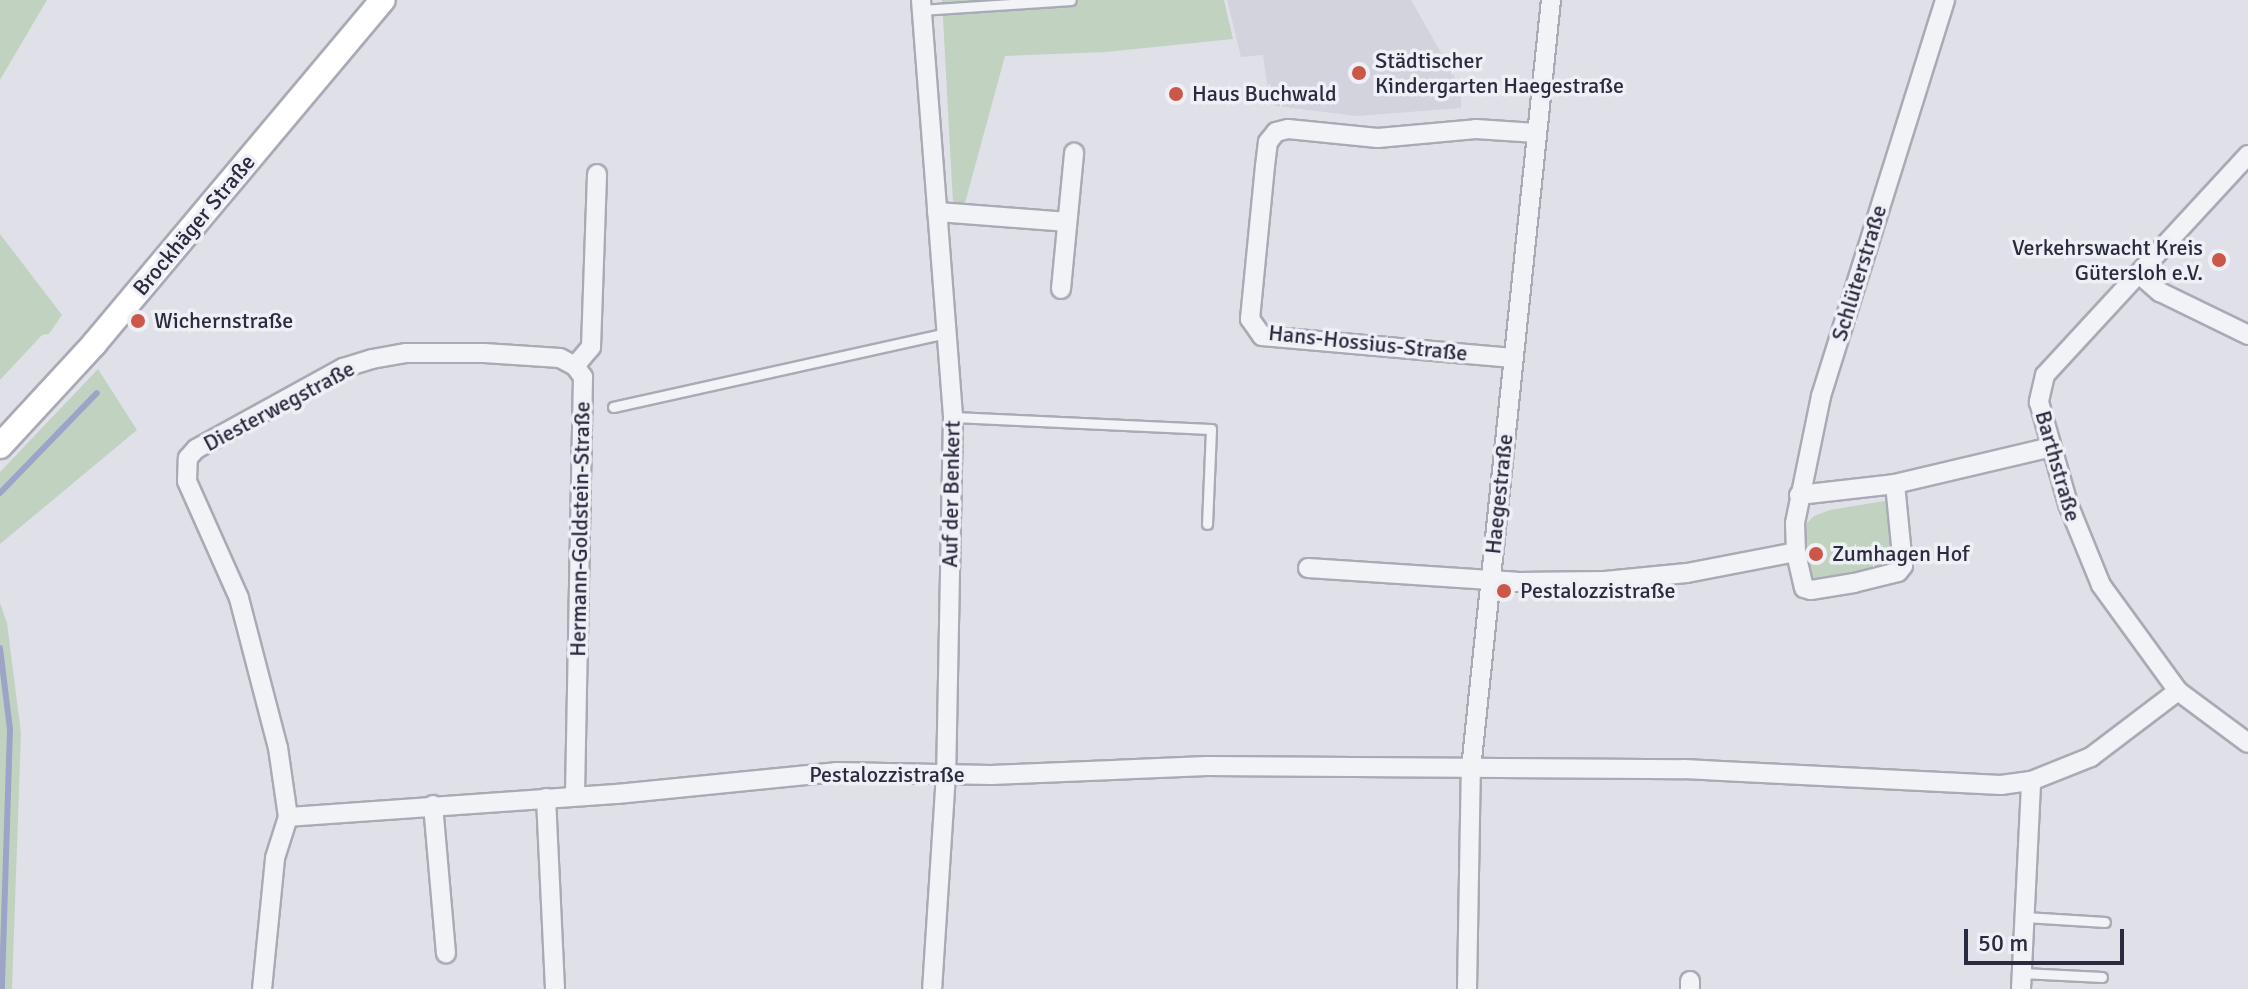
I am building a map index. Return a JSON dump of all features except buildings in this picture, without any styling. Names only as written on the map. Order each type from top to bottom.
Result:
[{"type":"main road","name":"Brockhäger Straße","points":[[0,446],[94,344],[383,0]]},
{"type":"street","name":"Haegestraße","points":[[1467,989],[1471,769],[1551,0]]},
{"type":"street","name":"Schlüterstraße","points":[[1796,552],[1795,523],[1799,495],[1843,321],[1945,0]]},
{"type":"street","name":"Auf der Benkert","points":[[921,5],[953,417],[946,774],[932,989]]},
{"type":"street","name":"Hans-Hossius-Straße","points":[[1513,358],[1262,336],[1250,319],[1259,219],[1268,142],[1276,132],[1288,129],[1378,138],[1476,129],[1536,133]]},
{"type":"street","points":[[1061,289],[1074,153]]},
{"type":"street","name":"Barthstraße","points":[[2248,155],[2045,375],[2039,402],[2081,541],[2101,585],[2178,691],[2248,743]]},
{"type":"street","points":[[575,366],[591,347],[597,174]]},
{"type":"street","points":[[937,212],[1066,222]]},
{"type":"street","points":[[2139,274],[2160,292],[2248,335]]},
{"type":"street","name":"Diesterwegstraße","points":[[288,817],[278,748],[239,598],[187,481],[188,458],[196,449],[343,368],[372,359],[406,353],[484,353],[560,358],[575,366]]},
{"type":"street","name":"Hermann-Goldstein-Straße","points":[[575,366],[583,377],[575,796]]},
{"type":"street","points":[[1799,495],[1895,484],[2051,447]]},
{"type":"street","points":[[1308,568],[1491,580],[1605,581],[1687,573],[1796,552],[1804,588],[1811,590],[1898,572],[1903,566],[1895,484]]},
{"type":"street","name":"Pestalozzistraße","points":[[288,817],[575,796],[836,772],[991,775],[1207,766],[1684,769],[2001,785],[2031,781],[2091,757],[2178,691]]},
{"type":"street","points":[[2022,981],[2031,781]]},
{"type":"street","points":[[546,798],[555,989]]},
{"type":"street","points":[[433,805],[446,953]]},
{"type":"street","points":[[262,989],[275,858],[288,817]]},
{"type":"lane","points":[[921,5],[1071,0]]},
{"type":"lane","points":[[613,407],[947,333]]},
{"type":"lane","points":[[953,417],[1211,429],[1207,524]]},
{"type":"lane","points":[[2024,917],[2105,922]]},
{"type":"lane","points":[[2022,981],[2102,977]]},
{"type":"shaded area","name":"Städtischer Kindergarten Haegestraße","points":[[1227,0],[1411,0],[1461,88],[1461,108],[1357,116],[1275,106],[1269,99],[1263,55],[1241,57]]},
{"type":"green space","points":[[0,0],[47,0],[0,80]]},
{"type":"green space","points":[[942,0],[1224,0],[1233,39],[1106,52],[1005,56],[965,203],[953,203]]},
{"type":"green space","points":[[0,234],[62,315],[49,334],[42,335],[0,380]]},
{"type":"green space","points":[[98,369],[137,430],[0,544],[0,472]]},
{"type":"green space","points":[[1884,501],[1888,504],[1895,566],[1814,582],[1809,577],[1804,526],[1814,516],[1830,510]]},
{"type":"green space","points":[[0,603],[7,623],[21,733],[12,989],[0,989]]},
{"type":"waterway","points":[[0,493],[97,393]]},
{"type":"waterway","points":[[0,648],[10,729],[2,989]]},
{"type":"place","name":"Städtischer Kindergarten Haegestraße","points":[[1359,73]]},
{"type":"place","name":"Haus Buchwald","points":[[1176,94]]},
{"type":"place","name":"Verkehrswacht Kreis Gütersloh e.V.","points":[[2219,260]]},
{"type":"place","name":"Wichernstraße","points":[[138,321]]},
{"type":"place","name":"Zumhagen Hof","points":[[1816,554]]},
{"type":"place","name":"Pestalozzistraße","points":[[1504,591]]}]
